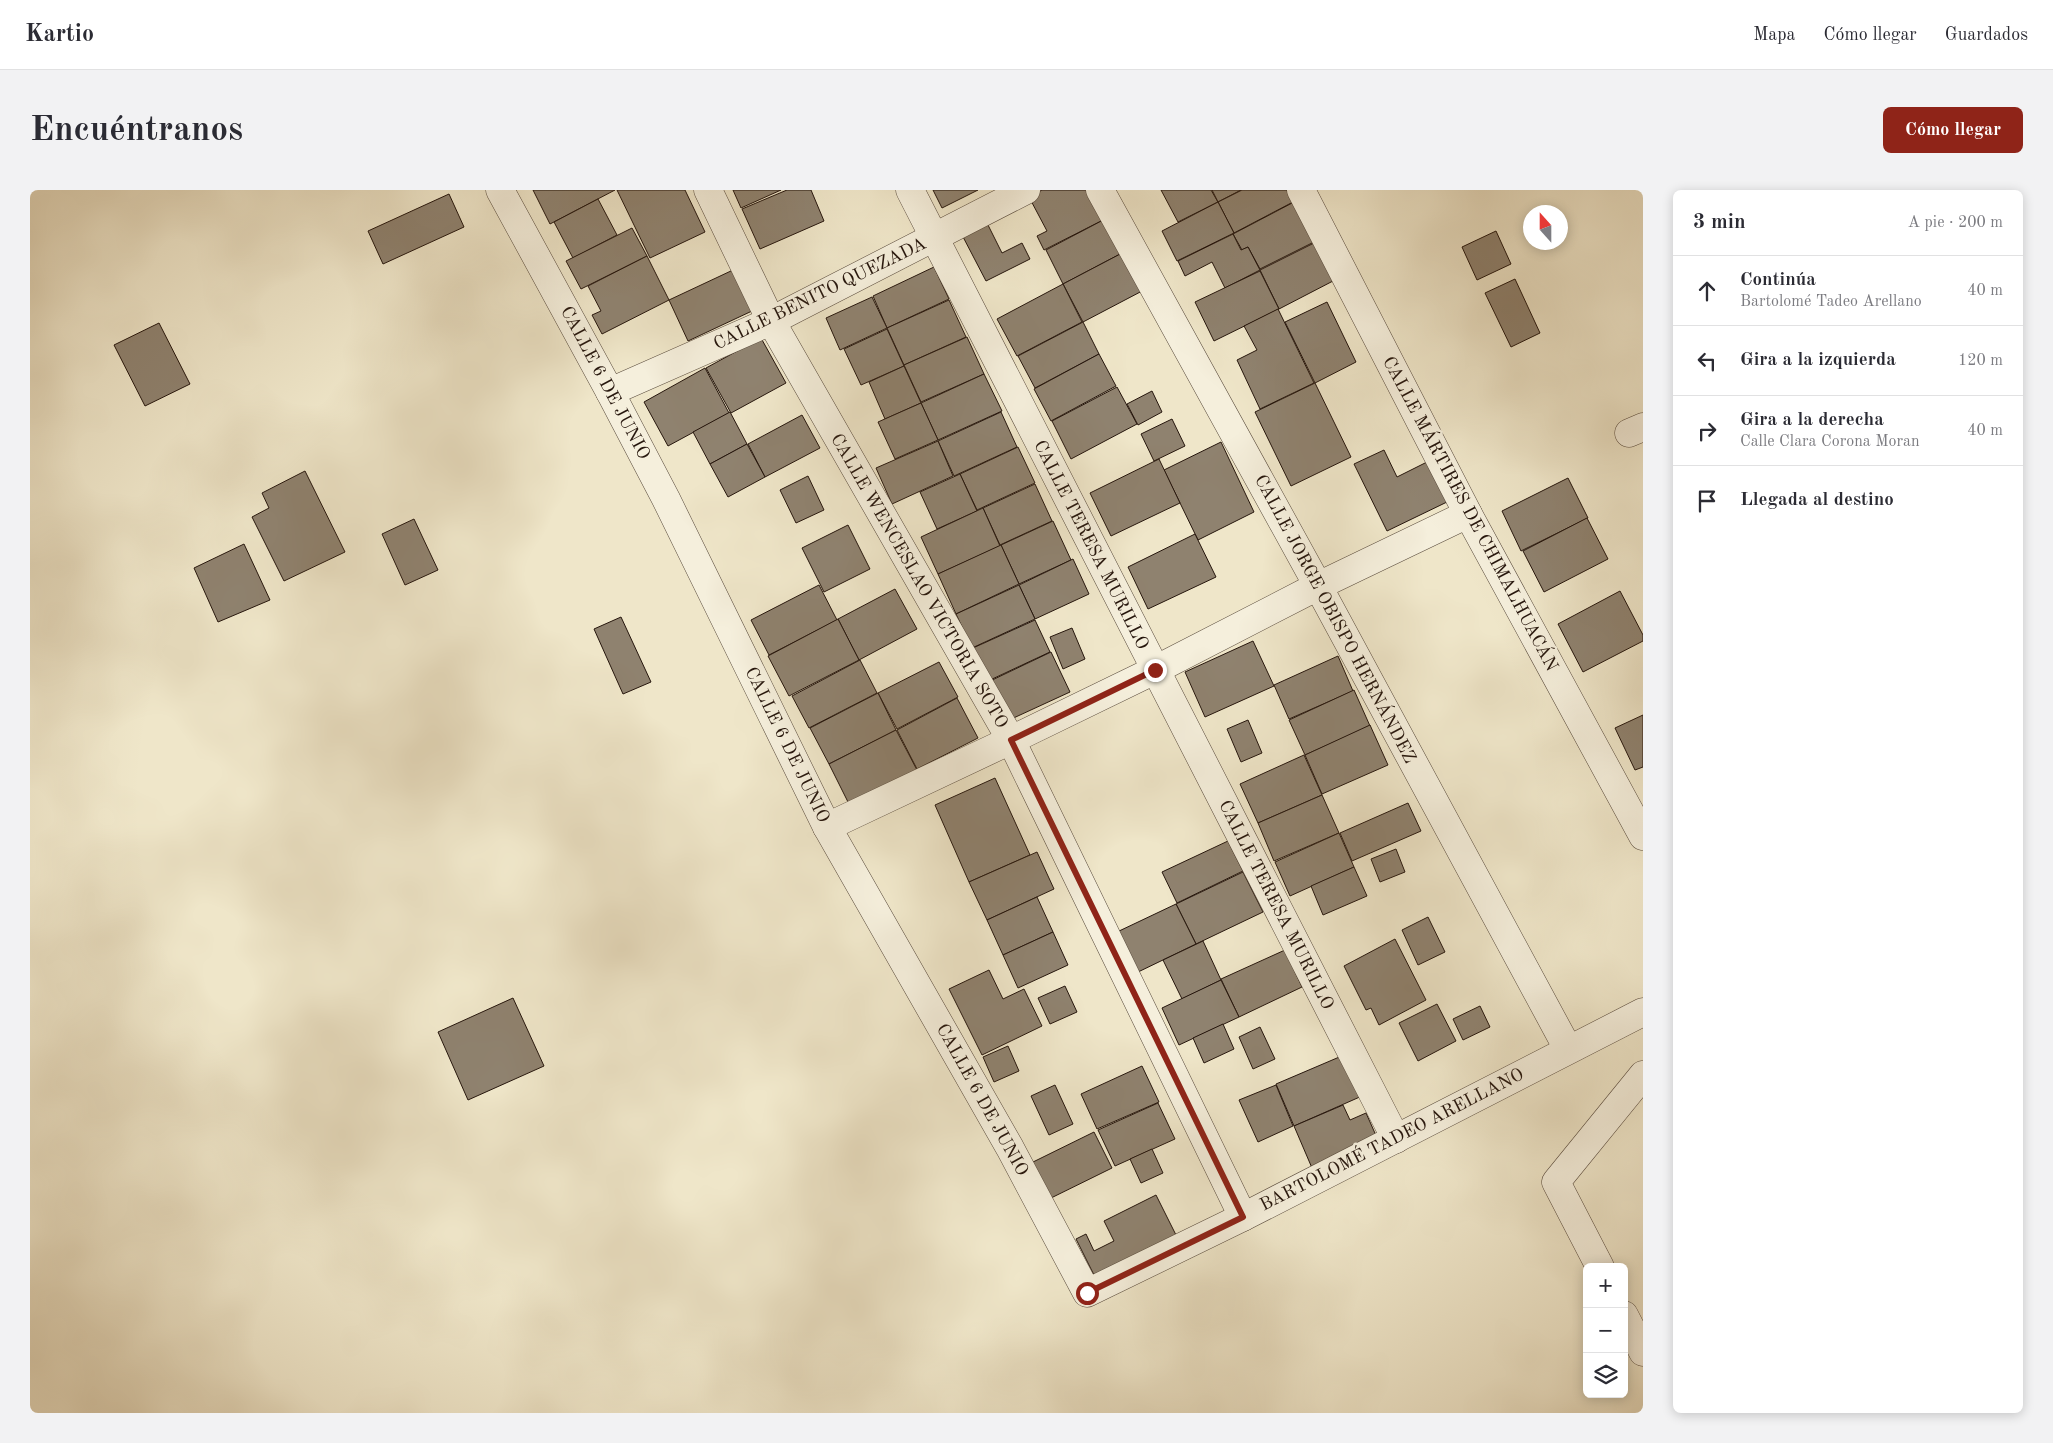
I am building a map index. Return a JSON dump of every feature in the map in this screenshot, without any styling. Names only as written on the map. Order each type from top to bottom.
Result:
[{"type":"street","name":"CALLE 6 DE JUNIO","points":[[500,190],[666,499],[827,827],[1010,1148],[1087,1293]]},
{"type":"street","name":"CALLE WENCESLAO VICTORIA SOTO","points":[[708,190],[770,321],[1011,740],[1243,1217]]},
{"type":"street","name":"CALLE TERESA MURILLO","points":[[910,190],[933,239],[1396,1139]]},
{"type":"street","name":"CALLE BENITO QUEZADA","points":[[610,392],[770,321],[1026,190]]},
{"type":"street","name":"CALLE JORGE OBISPO HERNÁNDEZ","points":[[1100,190],[1318,586],[1568,1050]]},
{"type":"street","name":"CALLE MÁRTIRES DE CHIMALHUACÁN","points":[[1301,190],[1468,514],[1643,836]]},
{"type":"street","points":[[827,827],[1155,670],[1318,586],[1468,514]]},
{"type":"street","name":"BARTOLOMÉ TADEO ARELLANO","points":[[1087,1293],[1243,1217],[1643,1012]]},
{"type":"street","points":[[1598,1263],[1556,1182],[1643,1075]]},
{"type":"street","points":[[1628,1323],[1643,1352]]},
{"type":"building","points":[[533,190],[615,190],[550,224]]},
{"type":"building","points":[[617,190],[685,190],[705,232],[650,258]]},
{"type":"building","points":[[733,190],[781,190],[741,208]]},
{"type":"building","points":[[787,190],[811,190],[824,221],[760,249],[742,209]]},
{"type":"building","points":[[933,190],[978,190],[942,208]]},
{"type":"building","points":[[1042,190],[1092,190],[1107,218],[1044,250],[1037,236],[1047,231],[1029,197]]},
{"type":"building","points":[[1161,190],[1211,190],[1218,202],[1178,222]]},
{"type":"building","points":[[1212,190],[1241,190],[1218,202]]},
{"type":"building","points":[[1242,190],[1287,190],[1293,202],[1234,233],[1218,202]]},
{"type":"building","points":[[449,194],[464,227],[383,264],[368,231]]},
{"type":"building","points":[[598,199],[617,235],[573,258],[554,222]]},
{"type":"building","points":[[1218,202],[1234,233],[1177,261],[1162,231]]},
{"type":"building","points":[[1294,202],[1314,242],[1260,269],[1248,247],[1242,250],[1233,234]]},
{"type":"building","points":[[1107,218],[1124,252],[1063,284],[1046,250]]},
{"type":"building","points":[[986,221],[1002,253],[1022,243],[1030,259],[986,281],[961,233]]},
{"type":"building","points":[[632,228],[647,256],[581,289],[566,261]]},
{"type":"building","points":[[1496,231],[1511,264],[1477,280],[1462,247]]},
{"type":"building","points":[[1233,234],[1241,250],[1248,247],[1260,270],[1225,288],[1212,262],[1185,276],[1178,261]]},
{"type":"building","points":[[1314,243],[1333,281],[1279,309],[1260,270]]},
{"type":"building","points":[[1124,252],[1144,290],[1083,322],[1063,284]]},
{"type":"building","points":[[647,256],[669,300],[602,334],[592,315],[601,311],[588,286]]},
{"type":"building","points":[[934,267],[949,299],[887,328],[873,296]]},
{"type":"building","points":[[733,270],[752,311],[688,341],[669,300]]},
{"type":"building","points":[[1260,271],[1279,309],[1214,341],[1195,302]]},
{"type":"building","points":[[1515,279],[1540,333],[1511,347],[1485,293]]},
{"type":"building","points":[[1063,284],[1082,322],[1017,356],[997,319]]},
{"type":"building","points":[[872,297],[887,328],[840,350],[826,318]]},
{"type":"building","points":[[949,300],[966,337],[904,365],[887,328]]},
{"type":"building","points":[[1327,302],[1356,362],[1315,383],[1285,322]]},
{"type":"building","points":[[1278,309],[1314,383],[1260,409],[1237,360],[1257,350],[1244,326]]},
{"type":"building","points":[[1083,322],[1099,354],[1035,388],[1018,356]]},
{"type":"building","points":[[159,323],[190,384],[145,406],[114,345]]},
{"type":"building","points":[[887,329],[904,366],[861,385],[844,349]]},
{"type":"building","points":[[967,337],[984,374],[921,402],[904,365]]},
{"type":"building","points":[[761,338],[786,383],[731,413],[706,368]]},
{"type":"building","points":[[1099,354],[1116,386],[1051,421],[1034,389]]},
{"type":"building","points":[[904,366],[921,403],[885,419],[869,382]]},
{"type":"building","points":[[705,368],[729,413],[668,446],[644,402]]},
{"type":"building","points":[[984,374],[1002,411],[938,440],[921,403]]},
{"type":"building","points":[[1315,383],[1351,457],[1291,486],[1255,412]]},
{"type":"building","points":[[1117,387],[1137,424],[1071,459],[1052,421]]},
{"type":"building","points":[[1152,391],[1162,412],[1138,425],[1127,404]]},
{"type":"building","points":[[921,403],[938,440],[895,459],[878,422]]},
{"type":"building","points":[[730,412],[747,444],[710,464],[693,432]]},
{"type":"building","points":[[1001,412],[1017,447],[954,476],[938,441]]},
{"type":"building","points":[[802,415],[820,448],[765,477],[748,444]]},
{"type":"building","points":[[1172,419],[1185,446],[1154,461],[1141,434]]},
{"type":"building","points":[[938,441],[953,476],[892,504],[876,468]]},
{"type":"building","points":[[1221,442],[1254,512],[1198,540],[1164,470]]},
{"type":"building","points":[[747,444],[765,477],[728,497],[710,464]]},
{"type":"building","points":[[1018,447],[1035,483],[977,510],[960,474]]},
{"type":"building","points":[[1384,450],[1397,477],[1427,462],[1447,502],[1387,531],[1354,464]]},
{"type":"building","points":[[1159,459],[1180,503],[1111,536],[1090,493]]},
{"type":"building","points":[[305,471],[345,552],[284,581],[252,517],[269,508],[262,493]]},
{"type":"building","points":[[960,474],[977,511],[937,529],[920,492]]},
{"type":"building","points":[[808,476],[824,510],[796,523],[780,490]]},
{"type":"building","points":[[1568,478],[1588,518],[1521,551],[1502,511]]},
{"type":"building","points":[[1035,484],[1052,521],[1000,545],[983,508]]},
{"type":"building","points":[[983,508],[1000,546],[938,574],[921,537]]},
{"type":"building","points":[[1587,518],[1608,559],[1544,592],[1523,551]]},
{"type":"building","points":[[414,519],[438,570],[405,585],[382,534]]},
{"type":"building","points":[[1053,521],[1071,560],[1019,584],[1001,545]]},
{"type":"building","points":[[848,525],[870,569],[824,592],[802,548]]},
{"type":"building","points":[[1195,534],[1216,577],[1148,609],[1128,567]]},
{"type":"building","points":[[244,544],[270,600],[218,622],[194,568]]},
{"type":"building","points":[[1001,545],[1019,584],[956,614],[938,574]]},
{"type":"building","points":[[1073,559],[1089,594],[1035,619],[1019,585]]},
{"type":"building","points":[[819,585],[837,620],[769,655],[751,620]]},
{"type":"building","points":[[1019,585],[1035,619],[972,648],[956,614]]},
{"type":"building","points":[[895,589],[917,629],[859,660],[838,619]]},
{"type":"building","points":[[1620,591],[1643,635],[1643,641],[1583,672],[1558,624]]},
{"type":"building","points":[[621,617],[651,682],[623,694],[594,629]]},
{"type":"building","points":[[838,619],[859,660],[789,696],[768,656]]},
{"type":"building","points":[[1035,620],[1050,652],[988,681],[973,648]]},
{"type":"building","points":[[1072,628],[1085,659],[1063,669],[1050,637]]},
{"type":"building","points":[[1253,641],[1274,686],[1205,717],[1185,672]]},
{"type":"building","points":[[1051,652],[1070,692],[1007,721],[988,682]]},
{"type":"building","points":[[1338,656],[1353,691],[1289,719],[1274,685]]},
{"type":"building","points":[[860,660],[877,693],[809,728],[792,696]]},
{"type":"building","points":[[939,662],[958,697],[897,729],[878,693]]},
{"type":"building","points":[[1354,690],[1370,726],[1305,755],[1289,720]]},
{"type":"building","points":[[878,693],[896,730],[829,764],[810,728]]},
{"type":"building","points":[[957,698],[978,738],[917,769],[897,730]]},
{"type":"building","points":[[1643,715],[1643,767],[1635,770],[1615,728]]},
{"type":"building","points":[[1248,720],[1262,753],[1241,762],[1227,729]]},
{"type":"building","points":[[1370,725],[1388,765],[1322,794],[1305,755]]},
{"type":"building","points":[[896,730],[917,770],[849,804],[829,764]]},
{"type":"building","points":[[1304,755],[1322,795],[1258,823],[1240,784]]},
{"type":"building","points":[[995,778],[1030,855],[969,882],[935,805]]},
{"type":"building","points":[[1322,795],[1339,833],[1274,861],[1258,823]]},
{"type":"building","points":[[1408,803],[1421,831],[1352,861],[1340,833]]},
{"type":"building","points":[[1339,833],[1354,867],[1290,896],[1275,862]]},
{"type":"building","points":[[1228,841],[1243,871],[1177,903],[1162,872]]},
{"type":"building","points":[[1396,849],[1405,872],[1380,882],[1371,859]]},
{"type":"building","points":[[1037,852],[1054,889],[987,920],[969,882]]},
{"type":"building","points":[[1354,867],[1367,896],[1323,915],[1311,886]]},
{"type":"building","points":[[1243,872],[1263,912],[1196,944],[1176,904]]},
{"type":"building","points":[[1037,897],[1053,932],[1003,955],[987,920]]},
{"type":"building","points":[[1176,904],[1196,944],[1136,973],[1117,932]]},
{"type":"building","points":[[1428,917],[1445,952],[1418,965],[1402,930]]},
{"type":"building","points":[[1053,932],[1068,965],[1018,988],[1003,955]]},
{"type":"building","points":[[1395,939],[1426,1000],[1379,1025],[1371,1008],[1366,1010],[1344,966]]},
{"type":"building","points":[[1203,941],[1221,980],[1182,999],[1163,960]]},
{"type":"building","points":[[1285,950],[1302,987],[1239,1017],[1221,979]]},
{"type":"building","points":[[989,970],[1003,999],[1024,989],[1042,1026],[982,1055],[949,989]]},
{"type":"building","points":[[1221,980],[1239,1017],[1179,1045],[1162,1008]]},
{"type":"building","points":[[1065,986],[1077,1012],[1050,1024],[1038,998]]},
{"type":"building","points":[[513,998],[544,1066],[468,1100],[438,1032]]},
{"type":"building","points":[[1437,1004],[1456,1041],[1418,1061],[1399,1023]]},
{"type":"building","points":[[1480,1006],[1490,1027],[1463,1040],[1453,1019]]},
{"type":"building","points":[[1223,1024],[1234,1049],[1204,1063],[1193,1038]]},
{"type":"building","points":[[1260,1027],[1275,1059],[1253,1069],[1239,1037]]},
{"type":"building","points":[[1008,1046],[1019,1071],[994,1082],[983,1057]]},
{"type":"building","points":[[1344,1055],[1362,1096],[1294,1126],[1276,1084]]},
{"type":"building","points":[[1142,1066],[1159,1102],[1097,1129],[1081,1094]]},
{"type":"building","points":[[1055,1085],[1073,1124],[1049,1135],[1031,1096]]},
{"type":"building","points":[[1276,1085],[1293,1126],[1258,1142],[1239,1100]]},
{"type":"building","points":[[1158,1103],[1175,1139],[1115,1166],[1098,1130]]},
{"type":"building","points":[[1343,1105],[1350,1120],[1366,1113],[1378,1140],[1312,1168],[1294,1126]]},
{"type":"building","points":[[1094,1132],[1112,1168],[1049,1199],[1031,1163]]},
{"type":"building","points":[[1152,1149],[1163,1173],[1141,1183],[1130,1159]]},
{"type":"building","points":[[1156,1195],[1177,1237],[1095,1277],[1076,1239],[1086,1234],[1094,1251],[1114,1241],[1104,1221]]},
{"type":"route","points":[[1087,1293],[1243,1217],[1011,740],[1155,670]]}]
